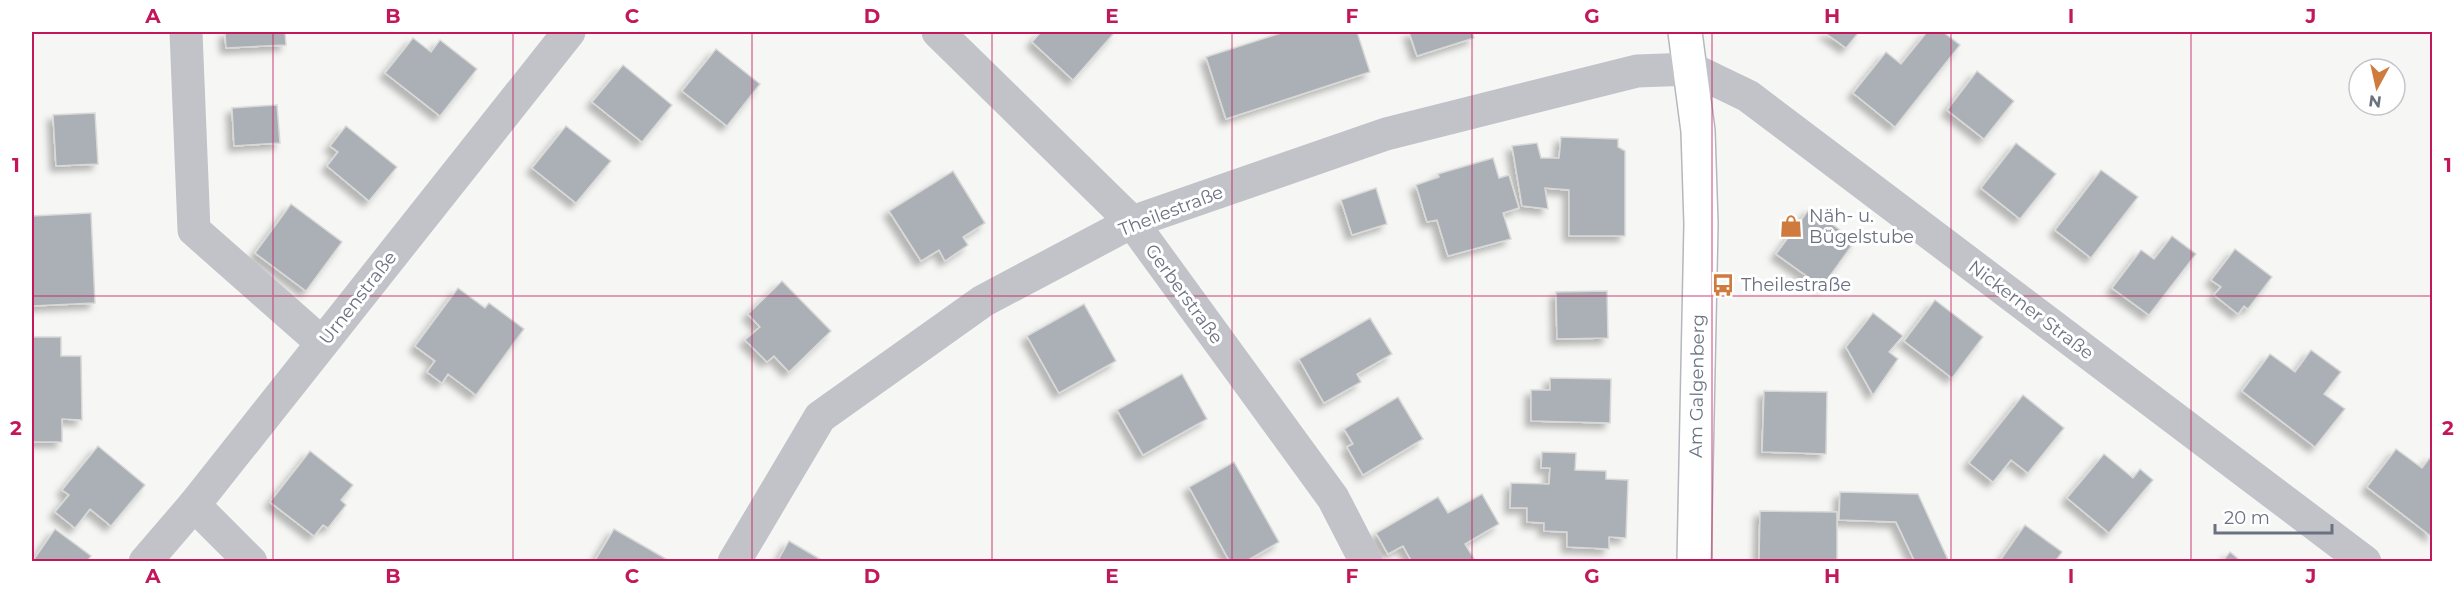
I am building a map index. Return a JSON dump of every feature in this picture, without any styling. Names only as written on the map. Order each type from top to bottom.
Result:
[{"type":"main road","name":"Am Galgenberg","points":[[1685,32],[1692,69],[1698,131],[1701,224],[1694,561]]},
{"type":"street","points":[[186,32],[194,230],[322,343]]},
{"type":"street","name":"Urnenstraße","points":[[145,561],[194,505],[569,32]]},
{"type":"street","name":"Gerberstraße","points":[[938,32],[1132,222],[1333,498],[1366,561]]},
{"type":"street","name":"Theilestraße","points":[[734,561],[820,417],[983,301],[1132,222],[1386,134],[1637,71],[1692,69]]},
{"type":"street","name":"Nickerner Straße","points":[[1692,69],[1748,96],[2365,561]]},
{"type":"street","points":[[194,505],[250,561]]},
{"type":"building","points":[[225,32],[285,32],[286,45],[226,48]]},
{"type":"building","points":[[1041,32],[1115,32],[1073,80],[1032,42]]},
{"type":"building","points":[[1284,32],[1357,32],[1370,72],[1226,119],[1206,57]]},
{"type":"building","points":[[1409,32],[1472,32],[1474,38],[1417,56]]},
{"type":"building","points":[[1824,32],[1859,32],[1846,48]]},
{"type":"building","points":[[1927,32],[1943,32],[1960,45],[1895,127],[1853,93],[1886,52],[1901,64]]},
{"type":"building","points":[[413,38],[431,52],[440,40],[477,69],[440,116],[385,73]]},
{"type":"building","points":[[716,49],[760,84],[727,126],[682,91]]},
{"type":"building","points":[[623,65],[672,105],[642,142],[592,102]]},
{"type":"building","points":[[1977,71],[2014,101],[1984,139],[1947,110]]},
{"type":"building","points":[[277,105],[280,143],[234,146],[232,108]]},
{"type":"building","points":[[95,113],[98,164],[56,166],[53,115]]},
{"type":"building","points":[[346,126],[397,167],[369,201],[327,166],[338,152],[330,146]]},
{"type":"building","points":[[566,126],[611,161],[576,203],[532,168]]},
{"type":"building","points":[[1561,137],[1618,139],[1618,147],[1625,151],[1625,236],[1569,236],[1569,190],[1545,188],[1548,209],[1522,206],[1512,146],[1537,143],[1541,158],[1559,158]]},
{"type":"building","points":[[2016,143],[2056,174],[2020,219],[1981,188]]},
{"type":"building","points":[[1493,158],[1499,178],[1509,175],[1519,208],[1503,213],[1511,239],[1448,256],[1437,220],[1427,222],[1416,185],[1439,177],[1438,174]]},
{"type":"building","points":[[2101,170],[2138,197],[2091,258],[2055,230]]},
{"type":"building","points":[[953,171],[985,223],[963,237],[968,245],[945,261],[939,250],[921,261],[889,211]]},
{"type":"building","points":[[1376,188],[1387,224],[1352,235],[1341,200]]},
{"type":"building","points":[[291,204],[342,242],[306,291],[255,253]]},
{"type":"building","points":[[1810,208],[1855,241],[1822,287],[1776,254]]},
{"type":"building","points":[[91,213],[95,303],[32,306],[32,216]]},
{"type":"building","points":[[2172,236],[2196,254],[2149,315],[2112,288],[2141,250],[2154,259]]},
{"type":"building","points":[[2235,249],[2272,277],[2248,309],[2244,306],[2238,314],[2214,295],[2221,287],[2211,280]]},
{"type":"building","points":[[782,281],[831,331],[789,372],[774,356],[767,362],[745,340],[760,327],[748,314]]},
{"type":"building","points":[[458,288],[485,308],[489,303],[524,329],[476,395],[448,374],[442,383],[427,372],[435,361],[415,346]]},
{"type":"building","points":[[1607,291],[1608,338],[1557,339],[1556,292]]},
{"type":"building","points":[[1935,300],[1983,337],[1952,378],[1904,341]]},
{"type":"building","points":[[1084,304],[1116,361],[1059,393],[1027,336]]},
{"type":"building","points":[[1873,313],[1903,336],[1889,352],[1898,359],[1873,395],[1846,347]]},
{"type":"building","points":[[1370,318],[1392,354],[1357,374],[1361,382],[1324,403],[1299,359]]},
{"type":"building","points":[[32,337],[61,337],[61,356],[81,356],[82,420],[62,419],[62,442],[32,442]]},
{"type":"building","points":[[2311,350],[2341,372],[2324,394],[2345,409],[2315,447],[2242,391],[2270,354],[2295,372]]},
{"type":"building","points":[[1182,374],[1207,419],[1143,455],[1117,410]]},
{"type":"building","points":[[1550,378],[1611,379],[1610,423],[1531,421],[1531,390],[1550,390]]},
{"type":"building","points":[[1764,391],[1827,392],[1826,454],[1762,452]]},
{"type":"building","points":[[2023,395],[2064,428],[2028,473],[2011,460],[1993,482],[1969,463]]},
{"type":"building","points":[[1398,397],[1423,439],[1363,475],[1347,447],[1353,444],[1344,429]]},
{"type":"building","points":[[98,446],[145,485],[111,526],[90,509],[75,528],[55,512],[69,495],[62,490]]},
{"type":"building","points":[[2396,449],[2422,468],[2432,455],[2432,537],[2367,487]]},
{"type":"building","points":[[310,451],[353,485],[341,500],[346,505],[328,528],[323,525],[314,536],[270,502]]},
{"type":"building","points":[[1542,452],[1576,453],[1575,470],[1606,471],[1606,479],[1628,480],[1626,538],[1609,537],[1609,549],[1567,547],[1567,532],[1544,531],[1544,523],[1527,522],[1527,508],[1510,508],[1511,483],[1549,484],[1550,468],[1541,468]]},
{"type":"building","points":[[2104,454],[2133,478],[2140,469],[2153,480],[2109,533],[2067,498]]},
{"type":"building","points":[[1234,462],[1279,542],[1245,562],[1230,562],[1189,487]]},
{"type":"building","points":[[1840,492],[1918,494],[1949,562],[1915,562],[1896,522],[1839,520]]},
{"type":"building","points":[[1482,494],[1499,524],[1465,544],[1476,562],[1412,562],[1403,546],[1388,554],[1376,533],[1438,497],[1448,513]]},
{"type":"building","points":[[1760,511],[1837,512],[1837,562],[1759,562]]},
{"type":"building","points":[[2025,525],[2062,552],[2055,562],[1999,562]]},
{"type":"building","points":[[55,529],[91,556],[87,562],[32,562]]},
{"type":"building","points":[[614,529],[668,560],[667,562],[594,562]]},
{"type":"building","points":[[789,541],[825,562],[777,562]]},
{"type":"building","points":[[2230,552],[2242,562],[2222,562]]},
{"type":"place","name":"Näh- u. Bügelstube","points":[[1791,226]]},
{"type":"place","name":"Theilestraße","points":[[1723,285]]}]
